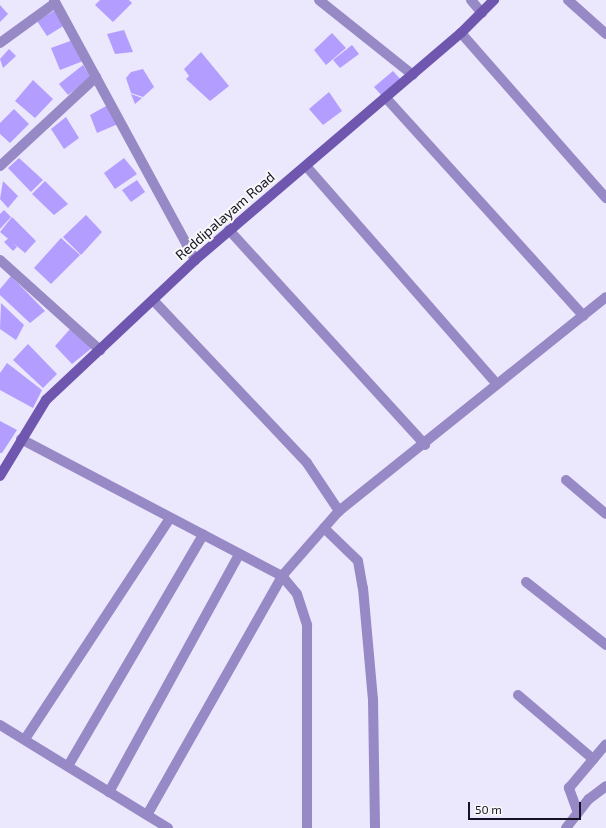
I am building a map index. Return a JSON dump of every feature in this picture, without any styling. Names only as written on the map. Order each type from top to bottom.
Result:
[{"type":"street","points":[[319,0],[413,75]]},
{"type":"street","points":[[471,0],[482,13]]},
{"type":"street","name":"Reddipalayam Road","points":[[0,476],[46,400],[228,230],[413,75],[461,33],[494,0]]},
{"type":"street","points":[[568,0],[606,34]]},
{"type":"street","points":[[0,43],[55,2],[195,260]]},
{"type":"street","points":[[461,33],[606,198]]},
{"type":"street","points":[[0,166],[96,77]]},
{"type":"street","points":[[386,98],[584,316]]},
{"type":"street","points":[[306,166],[497,384]]},
{"type":"street","points":[[228,230],[424,445]]},
{"type":"street","points":[[0,260],[100,350]]},
{"type":"street","points":[[147,815],[282,576],[339,511],[424,445],[497,384],[606,298]]},
{"type":"street","points":[[153,300],[307,463],[339,511]]},
{"type":"street","points":[[21,439],[202,535],[238,556],[282,576],[297,594],[307,625],[307,828]]},
{"type":"street","points":[[566,480],[606,514]]},
{"type":"street","points":[[25,739],[170,518]]},
{"type":"street","points":[[324,528],[358,561],[364,588],[373,699],[375,828]]},
{"type":"street","points":[[68,766],[202,535]]},
{"type":"street","points":[[109,792],[238,556]]},
{"type":"street","points":[[526,582],[606,645]]},
{"type":"street","points":[[518,695],[593,759]]},
{"type":"street","points":[[0,725],[147,815],[156,825],[168,828]]},
{"type":"street","points":[[578,813],[570,788],[606,744]]},
{"type":"street","points":[[566,828],[578,813],[606,786]]},
{"type":"building","points":[[100,0],[129,0],[132,3],[113,22],[95,5]]},
{"type":"building","points":[[0,5],[8,14],[0,22]]},
{"type":"building","points":[[57,9],[65,25],[47,36],[37,21]]},
{"type":"building","points":[[124,30],[133,52],[115,54],[107,34]]},
{"type":"building","points":[[332,33],[346,48],[326,65],[314,50]]},
{"type":"building","points":[[73,40],[83,61],[60,70],[51,48]]},
{"type":"building","points":[[352,45],[359,54],[340,68],[333,60]]},
{"type":"building","points":[[9,49],[16,56],[3,68],[0,59]]},
{"type":"building","points":[[201,52],[229,86],[210,101],[186,79],[189,76],[184,69]]},
{"type":"building","points":[[83,65],[91,78],[68,95],[59,84]]},
{"type":"building","points":[[143,69],[154,87],[143,97],[131,93],[126,78],[131,72]]},
{"type":"building","points":[[393,71],[402,81],[383,97],[374,87]]},
{"type":"building","points":[[33,80],[53,99],[35,118],[15,101]]},
{"type":"building","points":[[329,92],[342,111],[323,125],[309,109]]},
{"type":"building","points":[[131,94],[142,98],[135,104]]},
{"type":"building","points":[[108,105],[118,124],[97,133],[90,115]]},
{"type":"building","points":[[14,109],[29,124],[10,143],[0,134],[0,123]]},
{"type":"building","points":[[66,117],[79,138],[64,149],[51,129]]},
{"type":"building","points":[[19,158],[43,180],[31,192],[8,168]]},
{"type":"building","points":[[124,158],[137,174],[115,189],[104,173]]},
{"type":"building","points":[[137,180],[145,192],[131,202],[122,190]]},
{"type":"building","points":[[3,181],[18,196],[8,208],[0,199]]},
{"type":"building","points":[[45,181],[68,204],[54,215],[32,194]]},
{"type":"building","points":[[4,210],[11,217],[0,229],[0,214]]},
{"type":"building","points":[[86,215],[102,232],[81,255],[63,237]]},
{"type":"building","points":[[12,217],[36,241],[25,253],[0,232]]},
{"type":"building","points":[[9,238],[17,247],[13,251],[4,242]]},
{"type":"building","points":[[61,238],[80,255],[51,284],[34,268]]},
{"type":"building","points":[[11,276],[45,311],[30,323],[0,295],[0,289]]},
{"type":"building","points":[[1,303],[24,325],[16,340],[0,329]]},
{"type":"building","points":[[71,328],[93,347],[72,364],[55,346]]},
{"type":"building","points":[[28,344],[57,374],[43,388],[13,360]]},
{"type":"building","points":[[7,363],[42,390],[33,408],[0,390],[0,373]]},
{"type":"building","points":[[0,421],[17,430],[2,453],[0,453]]}]
